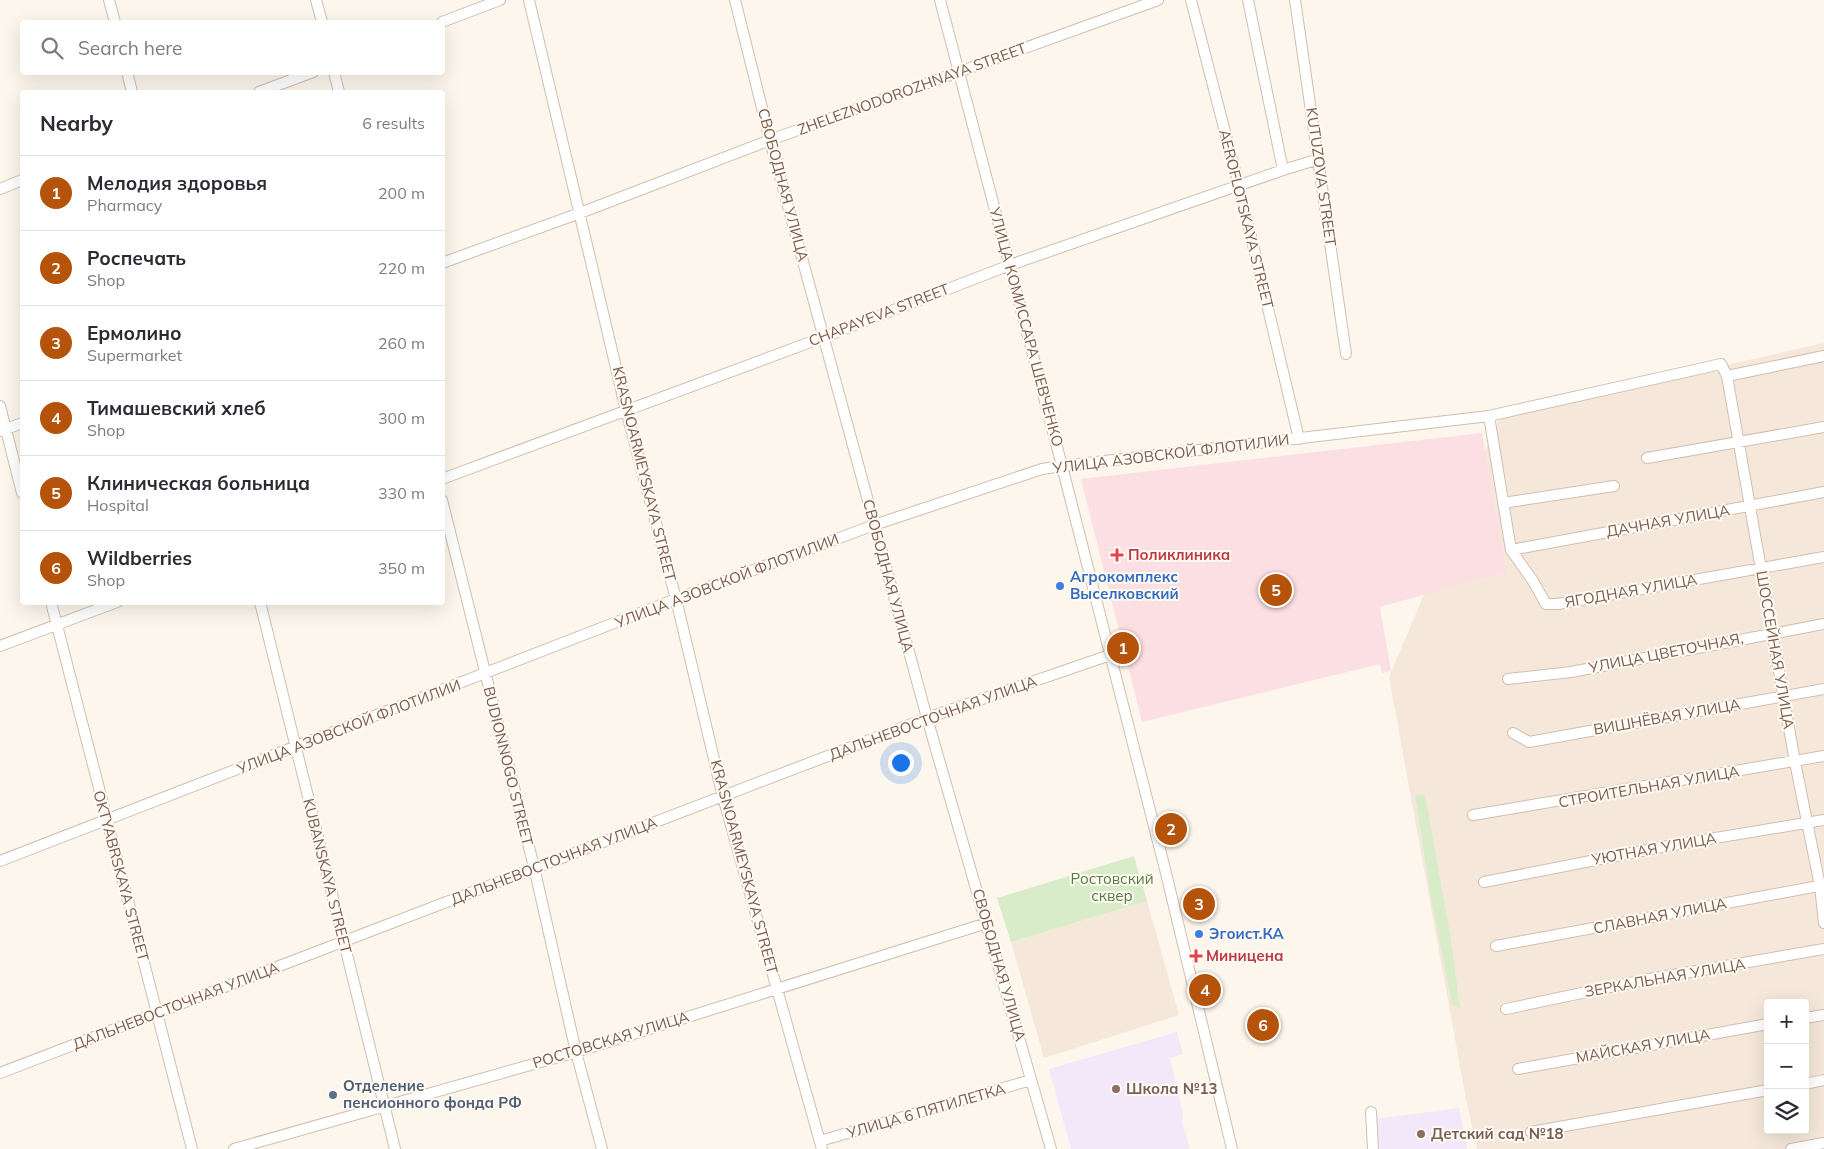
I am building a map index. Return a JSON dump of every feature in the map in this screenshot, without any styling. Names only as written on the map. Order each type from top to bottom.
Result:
[{"type":"street","points":[[109,0],[114,20]]},
{"type":"street","points":[[316,0],[321,20]]},
{"type":"street","points":[[445,21],[500,0]]},
{"type":"street","name":"KRASNOARMEYSKAYA STREET","points":[[529,0],[626,410],[676,599],[723,797],[821,1145]]},
{"type":"street","name":"СВОБОДНАЯ УЛИЦА","points":[[735,0],[770,140],[927,718],[1051,1149]]},
{"type":"street","name":"УЛИЦА КОМИССАРА ШЕВЧЕНКО","points":[[940,0],[1062,466],[1202,1017],[1232,1149]]},
{"type":"street","name":"ZHELEZNODOROZHNAYA STREET","points":[[445,261],[580,213],[770,140],[1158,0]]},
{"type":"street","name":"AEROFLOTSKAYA STREET","points":[[1192,0],[1239,186],[1299,439]]},
{"type":"street","points":[[1248,0],[1283,170]]},
{"type":"street","name":"KUTUZOVA STREET","points":[[1295,0],[1346,354]]},
{"type":"street","points":[[128,75],[132,90]]},
{"type":"street","points":[[264,90],[305,75]]},
{"type":"street","points":[[335,75],[338,90]]},
{"type":"street","name":"CHAPAYEVA STREET","points":[[445,478],[824,337],[1010,264],[1319,159]]},
{"type":"street","points":[[0,188],[20,181]]},
{"type":"street","points":[[1486,416],[1721,364],[1727,376],[1824,356]]},
{"type":"street","name":"ШОССЕЙНАЯ УЛИЦА","points":[[1727,376],[1795,762],[1822,886],[1824,923]]},
{"type":"street","points":[[0,406],[3,430],[20,486]]},
{"type":"street","name":"УЛИЦА АЗОВСКОЙ ФЛОТИЛИИ","points":[[0,861],[296,748],[676,599],[874,525],[1042,469],[1486,416]]},
{"type":"street","name":"ЯГОДНАЯ УЛИЦА","points":[[1486,416],[1511,550],[1533,581],[1546,604],[1558,604],[1824,557]]},
{"type":"street","points":[[3,430],[20,424]]},
{"type":"street","points":[[1647,458],[1824,427]]},
{"type":"street","points":[[1503,503],[1614,486]]},
{"type":"street","name":"ДАЧНАЯ УЛИЦА","points":[[1511,550],[1824,492]]},
{"type":"street","name":"BUDIONNOGO STREET","points":[[445,512],[534,867],[576,1052],[602,1149]]},
{"type":"street","name":"OKTYABRSKAYA STREET","points":[[52,605],[192,1149]]},
{"type":"street","points":[[0,646],[110,605]]},
{"type":"street","name":"KUBANSKAYA STREET","points":[[261,605],[395,1149]]},
{"type":"street","name":"УЛИЦА ЦВЕТОЧНАЯ,","points":[[1508,679],[1571,672],[1824,624]]},
{"type":"street","name":"ДАЛЬНЕВОСТОЧНАЯ УЛИЦА","points":[[0,1073],[927,718],[1110,655]]},
{"type":"street","name":"ВИШНЁВАЯ УЛИЦА","points":[[1513,733],[1529,742],[1824,689]]},
{"type":"street","name":"СТРОИТЕЛЬНАЯ УЛИЦА","points":[[1473,815],[1824,756]]},
{"type":"street","name":"УЮТНАЯ УЛИЦА","points":[[1484,882],[1667,846],[1824,820]]},
{"type":"street","name":"СЛАВНАЯ УЛИЦА","points":[[1496,946],[1822,886]]},
{"type":"street","name":"РОСТОВСКАЯ УЛИЦА","points":[[234,1149],[576,1052],[987,923]]},
{"type":"street","name":"ЗЕРКАЛЬНАЯ УЛИЦА","points":[[1506,1009],[1644,980],[1824,949]]},
{"type":"street","points":[[1809,1017],[1824,1015]]},
{"type":"street","name":"МАЙСКАЯ УЛИЦА","points":[[1518,1069],[1764,1025]]},
{"type":"street","name":"УЛИЦА 6 ПЯТИЛЕТКА","points":[[821,1145],[1031,1080]]},
{"type":"street","points":[[1809,1083],[1824,1080]]},
{"type":"street","points":[[1531,1132],[1764,1091]]},
{"type":"street","points":[[1371,1112],[1373,1149]]},
{"type":"street","points":[[1791,1149],[1824,1143]]},
{"type":"shaded area","points":[[1824,343],[1824,1149],[1477,1149],[1466,1099],[1389,677],[1500,416]]},
{"type":"shaded area","points":[[1482,433],[1506,572],[1380,607],[1391,671],[1382,673],[1380,664],[1142,722],[1081,479]]},
{"type":"shaded area","points":[[1147,901],[1179,1015],[1044,1058],[1011,942]]},
{"type":"shaded area","name":"Школа №13","points":[[1177,1032],[1183,1054],[1170,1058],[1183,1114],[1182,1121],[1190,1149],[1071,1149],[1049,1069]]},
{"type":"shaded area","name":"Детский сад №18","points":[[1459,1108],[1467,1149],[1380,1149],[1374,1119]]},
{"type":"green space","points":[[1425,794],[1451,940],[1460,1009],[1452,1004],[1431,898],[1415,795]]},
{"type":"green space","name":"Ростовский сквер","points":[[1134,856],[1147,901],[1011,942],[997,898]]},
{"type":"place","name":"Поликлиника","points":[[1117,555]]},
{"type":"place","name":"Агрокомплекс Выселковский","points":[[1060,586]]},
{"type":"place","name":"Клиническая больница","points":[[1276,590]]},
{"type":"place","name":"Мелодия здоровья","points":[[1123,648]]},
{"type":"place","name":"Роспечать","points":[[1171,829]]},
{"type":"place","name":"Ермолино","points":[[1199,904]]},
{"type":"place","name":"Эгоист.КА","points":[[1199,934]]},
{"type":"place","name":"Миницена","points":[[1196,956]]},
{"type":"place","name":"Тимашевский хлеб","points":[[1205,990]]},
{"type":"place","name":"Wildberries","points":[[1263,1025]]},
{"type":"place","name":"Школа №13","points":[[1116,1089]]},
{"type":"place","name":"Отделение пенсионного фонда РФ","points":[[333,1095]]},
{"type":"place","name":"Детский сад №18","points":[[1421,1134]]}]
